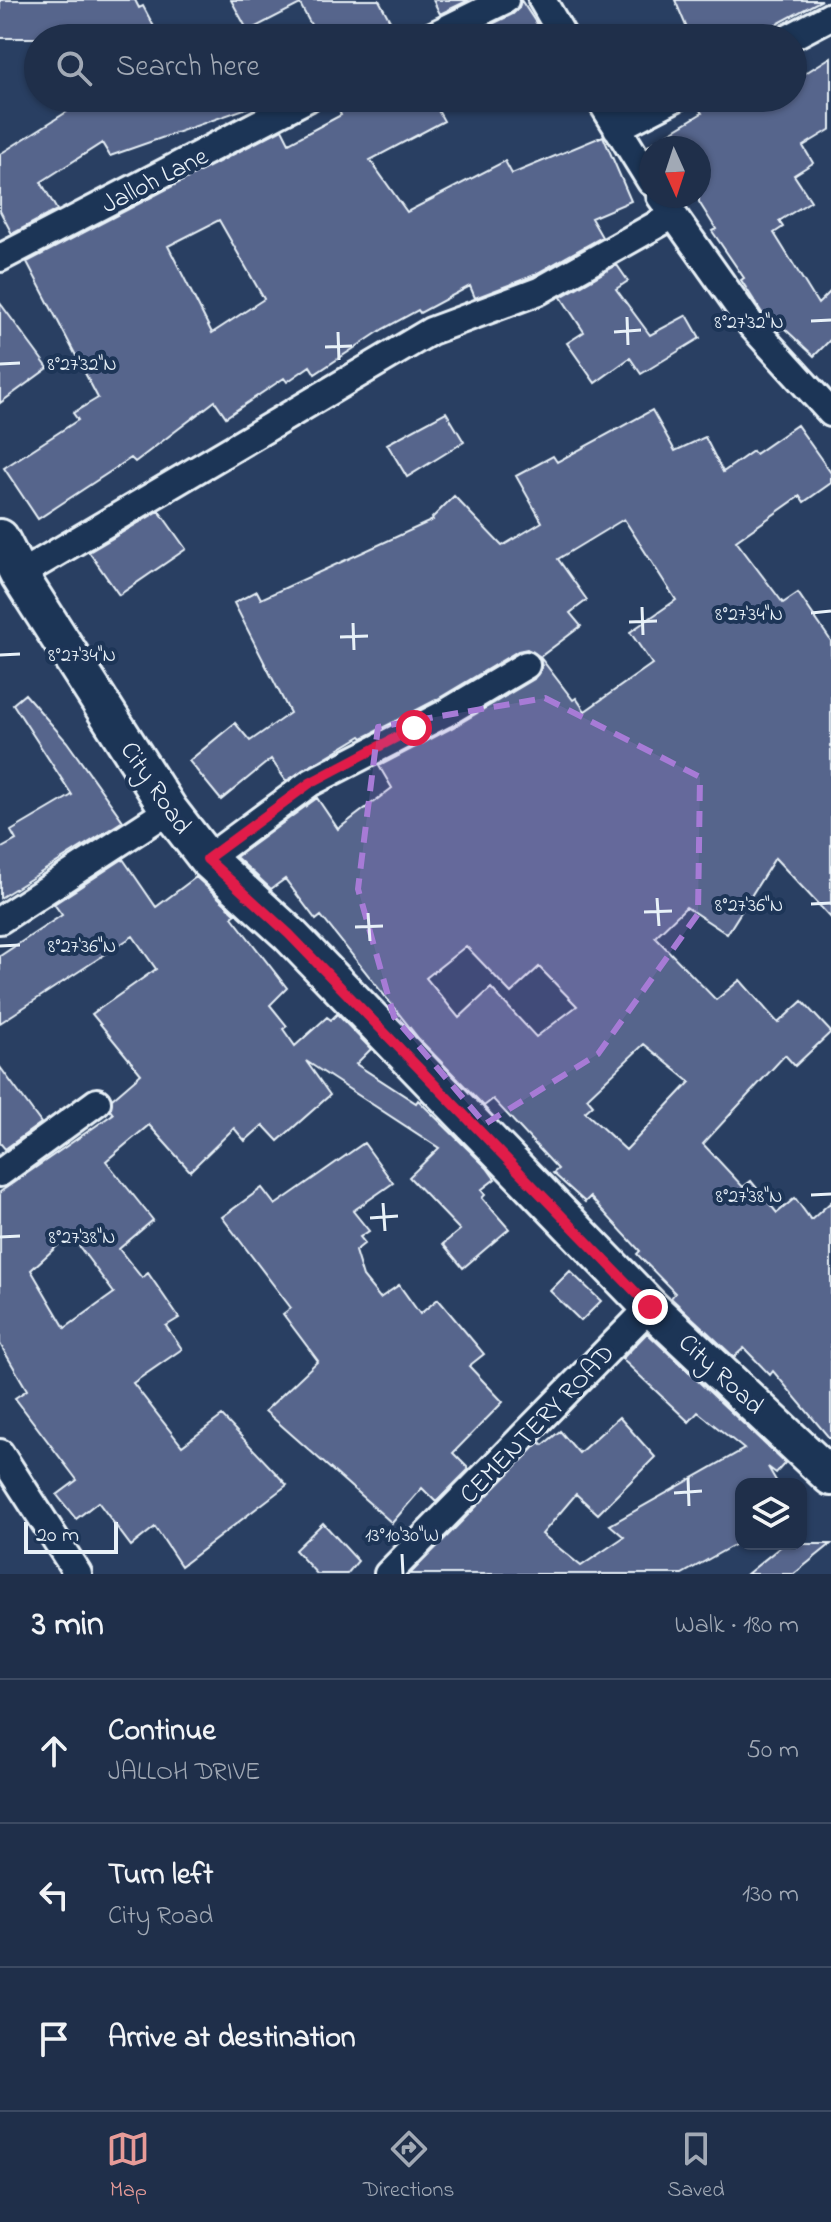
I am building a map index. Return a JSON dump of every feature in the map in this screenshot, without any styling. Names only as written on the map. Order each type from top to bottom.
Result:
[{"type":"main road","name":"City Road","points":[[0,538],[19,575],[169,810],[207,859],[289,934],[650,1307],[831,1477]]},
{"type":"street","points":[[456,24],[505,0]]},
{"type":"street","points":[[542,0],[556,24]]},
{"type":"street","points":[[807,29],[831,16]]},
{"type":"street","name":"Jalloh Lane","points":[[0,258],[281,112]]},
{"type":"street","points":[[607,112],[639,163]]},
{"type":"street","points":[[617,128],[648,112]]},
{"type":"street","points":[[19,575],[431,331],[539,291],[663,208]]},
{"type":"street","points":[[667,208],[752,326],[831,413]]},
{"type":"street","points":[[207,859],[310,783],[444,714],[526,665]]},
{"type":"street","points":[[0,920],[169,810]]},
{"type":"street","points":[[0,1173],[97,1102]]},
{"type":"street","name":"CEMENTERY ROAD","points":[[388,1574],[650,1307]]},
{"type":"street","points":[[0,1453],[78,1574]]},
{"type":"highlighted area","points":[[545,698],[700,777],[698,914],[598,1054],[485,1124],[394,1017],[358,889],[378,727]]},
{"type":"building","points":[[0,0],[135,0],[139,8],[143,6],[153,24],[24,24],[24,38],[0,38]]},
{"type":"building","points":[[231,0],[379,0],[392,24],[311,24],[300,4],[261,24],[244,24]]},
{"type":"building","points":[[433,0],[469,0],[440,14]]},
{"type":"building","points":[[521,0],[537,24],[493,24],[513,14]]},
{"type":"building","points":[[675,0],[822,0],[777,24],[685,24]]},
{"type":"building","points":[[831,57],[831,129],[803,146],[813,163],[794,175],[811,201],[779,221],[783,227],[774,233],[818,304],[831,291],[831,339],[814,356],[784,328],[778,331],[764,316],[741,280],[744,278],[712,231],[716,229],[703,208],[711,208],[711,136],[664,136],[701,112],[807,112],[807,72]]},
{"type":"building","points":[[67,112],[236,112],[110,156],[102,143],[41,182],[57,210],[12,234],[0,211],[0,154]]},
{"type":"building","points":[[340,112],[439,112],[444,121],[370,160],[407,212],[505,161],[512,174],[603,136],[631,201],[591,218],[602,237],[532,276],[475,298],[470,286],[383,329],[315,374],[310,366],[287,382],[284,378],[226,417],[215,401],[135,462],[131,458],[38,519],[4,468],[78,420],[73,413],[98,398],[27,262],[282,129],[289,143],[341,115]],"holes":[[[219,220],[264,299],[212,333],[168,246]]]},
{"type":"building","points":[[617,265],[628,281],[616,289],[650,335],[687,315],[700,338],[641,374],[630,358],[595,383],[567,343],[584,332],[561,297]]},
{"type":"building","points":[[0,303],[48,368],[0,403]]},
{"type":"building","points":[[652,410],[675,451],[705,437],[723,472],[797,425],[831,473],[831,483],[804,502],[800,496],[736,541],[783,603],[798,593],[831,641],[831,918],[775,858],[727,934],[686,907],[655,937],[716,1000],[740,980],[778,1023],[802,1001],[831,1032],[795,1066],[785,1055],[703,1144],[743,1187],[751,1181],[777,1213],[795,1198],[811,1220],[831,1202],[831,1440],[773,1371],[770,1375],[744,1348],[734,1357],[671,1298],[675,1293],[637,1254],[640,1251],[590,1197],[585,1202],[553,1173],[558,1169],[493,1099],[484,1106],[419,1039],[321,916],[316,920],[285,879],[271,889],[236,857],[317,798],[338,829],[392,788],[379,766],[452,728],[534,679],[542,666],[539,656],[527,649],[518,651],[436,700],[363,738],[361,736],[286,781],[271,759],[221,800],[189,761],[235,723],[250,741],[290,713],[234,603],[257,591],[261,599],[433,520],[454,496],[502,546],[542,522],[516,476],[553,456],[557,462]],"holes":[[[624,519],[676,600],[630,632],[652,664],[585,711],[540,657],[581,626],[570,613],[587,600],[558,559]],[[466,946],[511,993],[539,967],[577,1006],[536,1037],[491,988],[459,1018],[426,978]],[[644,1044],[690,1082],[626,1150],[585,1112],[593,1105],[587,1098]]]},
{"type":"building","points":[[446,412],[464,442],[407,477],[387,444]]},
{"type":"building","points":[[159,511],[186,549],[119,595],[89,552]]},
{"type":"building","points":[[25,694],[67,742],[123,821],[0,898],[0,849],[16,840],[11,831],[72,795],[13,704]]},
{"type":"building","points":[[123,859],[156,907],[196,877],[236,914],[232,917],[287,988],[270,1005],[287,1026],[283,1029],[295,1046],[327,1017],[331,1020],[337,1014],[371,1049],[356,1064],[416,1103],[418,1100],[487,1168],[495,1179],[481,1190],[485,1195],[482,1198],[509,1229],[463,1268],[443,1244],[460,1230],[409,1177],[439,1148],[306,1061],[330,1095],[278,1141],[263,1125],[245,1141],[234,1128],[190,1171],[149,1125],[106,1161],[153,1220],[119,1249],[142,1278],[148,1273],[179,1318],[166,1326],[182,1349],[133,1383],[182,1446],[222,1416],[287,1485],[181,1566],[155,1527],[131,1546],[98,1502],[76,1519],[57,1495],[77,1480],[15,1398],[27,1390],[0,1344],[0,1192],[113,1114],[110,1110],[112,1099],[141,1074],[92,1014],[156,969],[133,936],[0,1023],[0,956],[62,915],[54,904]],"holes":[[[72,1237],[114,1293],[65,1328],[31,1270],[66,1238]]]},
{"type":"building","points":[[0,1067],[41,1123],[5,1149],[0,1143]]},
{"type":"building","points":[[364,1143],[393,1183],[353,1211],[369,1231],[360,1237],[365,1243],[355,1251],[363,1277],[380,1298],[399,1285],[420,1314],[438,1299],[484,1354],[469,1366],[503,1402],[453,1453],[469,1469],[436,1502],[422,1488],[392,1523],[265,1411],[318,1361],[283,1314],[291,1308],[222,1217],[262,1188],[275,1205]]},
{"type":"building","points":[[570,1271],[601,1301],[581,1321],[550,1291]]},
{"type":"building","points":[[647,1333],[785,1463],[776,1473],[768,1467],[774,1478],[735,1478],[735,1544],[682,1574],[410,1574],[540,1442],[543,1445],[560,1431],[579,1453],[619,1417],[655,1457],[598,1514],[576,1494],[542,1534],[581,1566],[624,1537],[610,1525],[744,1449],[698,1412],[689,1422],[622,1359]]},
{"type":"building","points":[[323,1523],[358,1561],[347,1574],[317,1574],[295,1550]]},
{"type":"building","points":[[807,1544],[831,1544],[794,1574],[747,1574],[777,1550],[807,1550]]},
{"type":"route","points":[[414,728],[310,783],[207,859],[289,934],[650,1307]]}]
